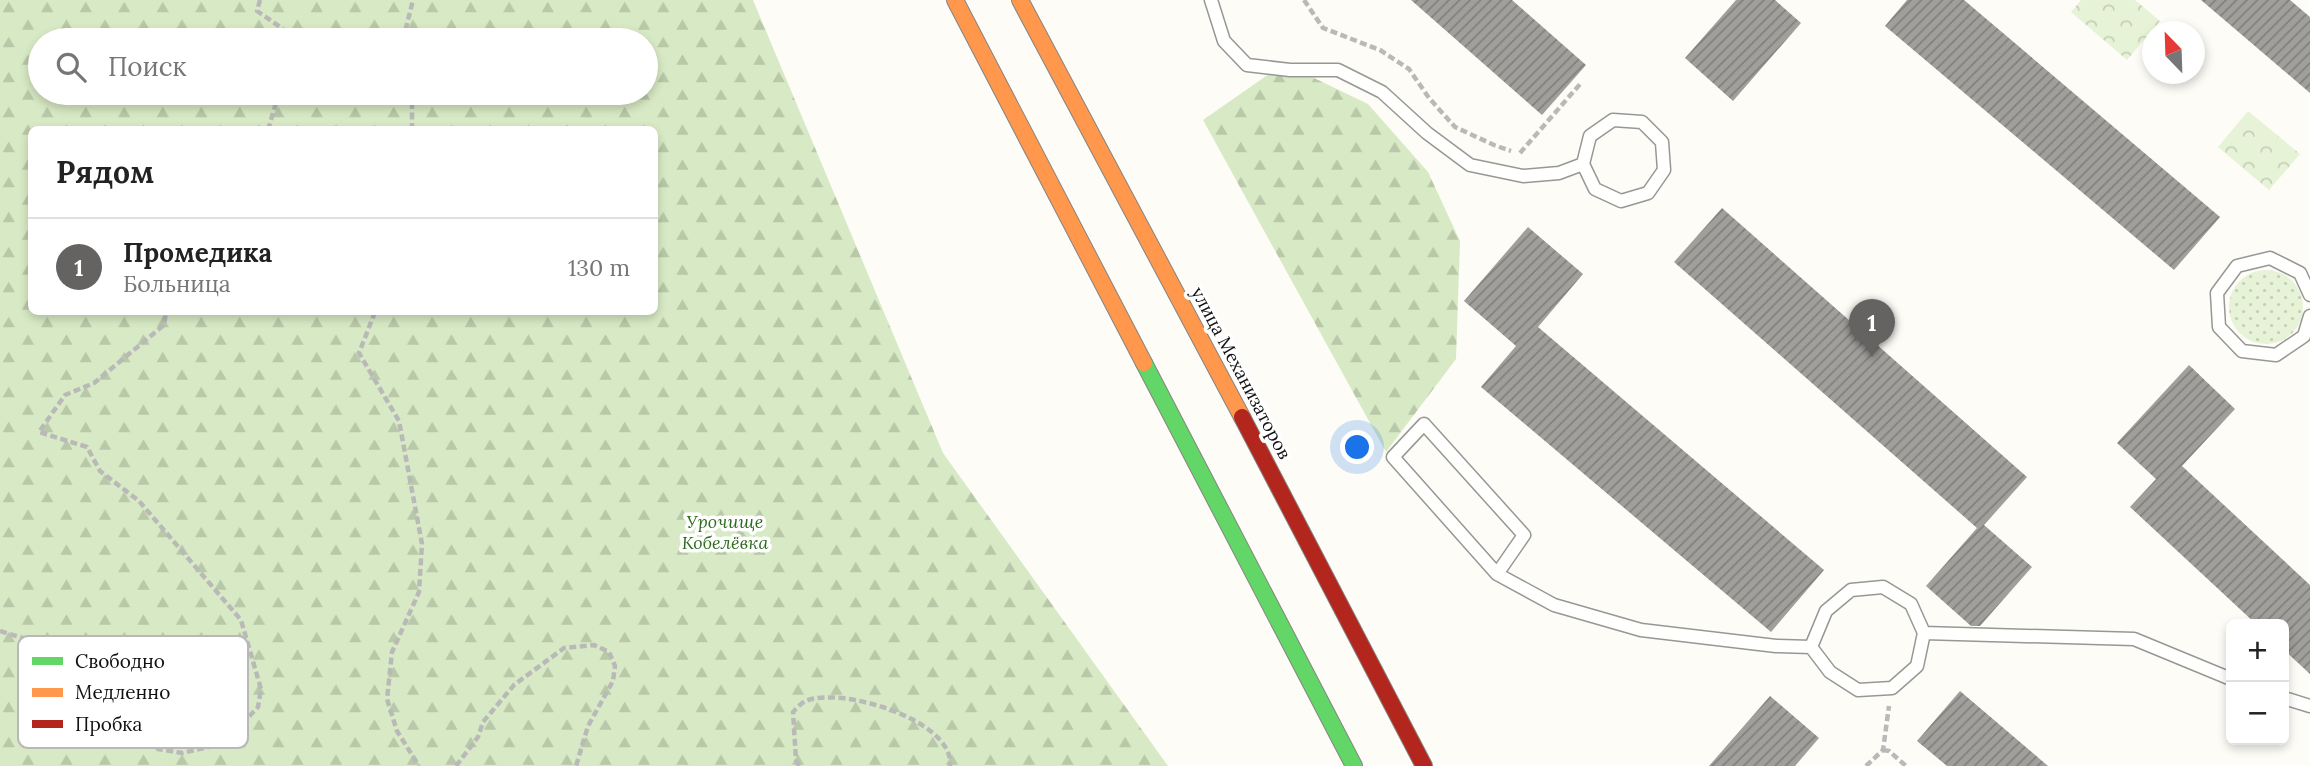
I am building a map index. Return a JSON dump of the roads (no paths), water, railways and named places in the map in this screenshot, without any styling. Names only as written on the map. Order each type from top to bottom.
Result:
[{"type":"main road","points":[[954,0],[1354,766]]},
{"type":"main road","name":"улица Механизаторов","points":[[1020,0],[1195,326],[1424,766]]},
{"type":"lane","points":[[1211,0],[1224,41],[1247,65],[1290,70],[1339,70],[1382,92],[1427,134],[1470,166],[1523,176],[1559,173],[1583,163]]},
{"type":"lane","points":[[1613,120],[1642,122],[1662,142],[1664,170],[1648,193],[1621,201],[1595,189],[1583,163],[1590,136],[1613,120]]},
{"type":"lane","points":[[2310,295],[2300,273],[2270,258],[2237,266],[2217,293],[2219,327],[2242,351],[2276,355],[2304,336],[2310,316]]},
{"type":"lane","points":[[1497,574],[1524,535],[1424,424],[1393,457],[1497,574],[1554,605],[1641,630],[1776,646],[1811,647]]},
{"type":"lane","points":[[1883,587],[1910,604],[1924,633],[1917,666],[1892,688],[1858,690],[1830,672],[1811,647],[1826,611],[1851,590],[1883,587]]},
{"type":"lane","points":[[1924,633],[2134,639],[2226,677]]},
{"type":"lane","points":[[2289,700],[2310,706]]},
{"type":"place","name":"Промедика","points":[[1872,357]]},
{"type":"park label","name":"Урочище Кобелёвка","points":[[725,532]]}]
